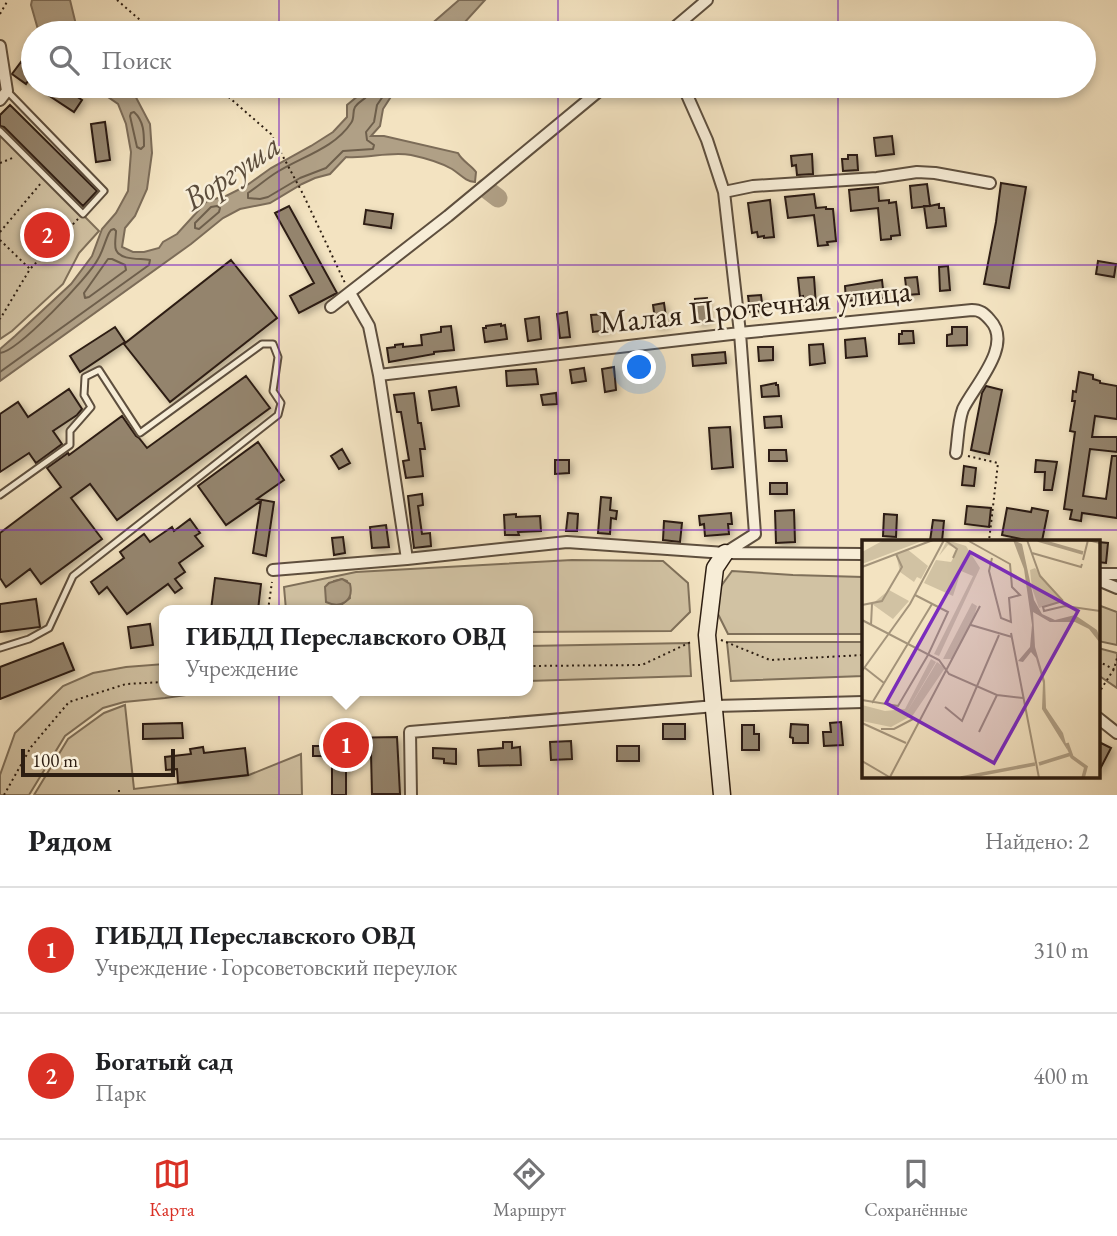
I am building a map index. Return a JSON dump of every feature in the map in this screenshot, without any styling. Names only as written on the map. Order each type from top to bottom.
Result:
[{"type":"street","points":[[682,21],[707,0]]},
{"type":"street","points":[[0,46],[4,96]]},
{"type":"street","points":[[331,307],[448,216],[591,98]]},
{"type":"street","points":[[688,98],[711,151],[724,192],[740,333],[755,534],[725,553],[715,568],[707,635],[722,795]]},
{"type":"street","points":[[724,192],[753,186],[877,178],[917,172],[990,183]]},
{"type":"street","points":[[350,293],[369,326],[407,559]]},
{"type":"street","name":"Малая Протечная улица","points":[[379,375],[740,333],[980,310],[993,323],[997,336],[995,356],[962,411],[956,453]]},
{"type":"street","points":[[273,570],[567,542],[725,553],[862,554]]},
{"type":"street","points":[[1100,578],[1117,588]]},
{"type":"street","points":[[411,795],[410,732],[715,706],[862,702]]},
{"type":"street","points":[[1100,720],[1117,733]]},
{"type":"lane","points":[[0,131],[83,214],[104,191],[4,96]]},
{"type":"lane","points":[[0,495],[70,445],[69,431],[91,407],[84,395],[85,377],[99,370],[140,433],[262,344],[273,344],[278,357],[272,391],[281,403],[278,415],[80,569],[73,576],[49,628],[29,639],[0,648]]},
{"type":"path","points":[[0,14],[8,0]]},
{"type":"path","points":[[117,0],[141,21]]},
{"type":"path","points":[[230,98],[271,134],[350,293]]},
{"type":"path","points":[[0,163],[23,154]]},
{"type":"path","points":[[0,232],[46,177]]},
{"type":"path","points":[[0,319],[30,269],[83,214]]},
{"type":"path","points":[[0,240],[30,269]]},
{"type":"path","points":[[956,453],[998,463],[989,540]]},
{"type":"path","points":[[269,605],[273,570]]},
{"type":"path","points":[[1100,691],[1116,670],[1117,658]]},
{"type":"path","points":[[1100,662],[1116,670]]},
{"type":"path","points":[[5,795],[31,747],[69,702],[126,684],[159,682]]},
{"type":"path","points":[[119,790],[119,795]]},
{"type":"shaded area","points":[[0,131],[99,231],[79,253],[63,284],[0,339]]},
{"type":"shaded area","points":[[572,560],[663,561],[688,583],[690,612],[671,631],[533,632],[533,605],[341,605],[350,598],[347,581],[342,579],[334,581],[334,605],[286,605],[284,587],[356,572]]},
{"type":"shaded area","points":[[732,571],[862,577],[862,634],[728,634],[715,608],[719,589]]},
{"type":"shaded area","points":[[1100,606],[1117,612],[1117,645],[1100,641]]},
{"type":"shaded area","points":[[727,642],[862,642],[862,676],[731,681]]},
{"type":"shaded area","points":[[689,643],[691,676],[533,681],[533,646]]},
{"type":"shaded area","points":[[1100,649],[1117,653],[1117,688],[1100,676]]},
{"type":"shaded area","points":[[159,664],[159,696],[179,696],[124,702],[103,708],[65,736],[29,795],[0,795],[0,775],[15,733],[63,686],[93,673]]},
{"type":"shaded area","points":[[125,705],[134,789],[249,775],[301,754],[302,795],[34,795],[68,739],[104,713]]},
{"type":"water","points":[[32,0],[70,0],[75,21],[36,21]]},
{"type":"water","points":[[459,0],[485,0],[466,21],[435,21]]},
{"type":"water","points":[[109,98],[136,98],[150,124],[152,153],[147,189],[135,216],[125,228],[122,247],[133,252],[159,248],[163,242],[177,234],[207,201],[226,196],[246,186],[271,168],[333,132],[347,117],[347,105],[355,98],[390,98],[383,109],[380,126],[371,136],[384,136],[458,153],[476,172],[475,182],[442,164],[411,155],[346,157],[330,174],[302,184],[270,203],[240,209],[223,218],[191,244],[0,381],[0,349],[71,284],[92,256],[102,229],[116,213],[128,191],[131,152],[126,124],[118,104]]},
{"type":"water","points":[[342,579],[350,584],[348,599],[337,605],[326,602],[325,587]]},
{"type":"building","points":[[21,62],[21,80],[12,74]]},
{"type":"building","points":[[53,98],[79,98],[82,100],[74,112]]},
{"type":"building","points":[[10,105],[97,191],[83,206],[0,126],[0,115]]},
{"type":"building","points":[[105,122],[110,160],[96,162],[91,124]]},
{"type":"building","points":[[892,136],[894,154],[876,156],[874,138]]},
{"type":"building","points":[[812,154],[813,174],[797,175],[791,156]]},
{"type":"building","points":[[848,155],[857,155],[858,170],[843,171],[842,159],[848,159]]},
{"type":"building","points":[[1001,183],[1026,187],[1009,288],[984,284]]},
{"type":"building","points":[[927,184],[930,206],[939,204],[939,208],[944,208],[946,226],[927,228],[924,207],[912,208],[910,186]]},
{"type":"building","points":[[878,187],[879,201],[896,202],[900,235],[891,236],[891,239],[881,240],[878,208],[851,211],[849,190]]},
{"type":"building","points":[[814,194],[816,208],[833,209],[836,241],[827,242],[828,245],[818,246],[814,215],[788,218],[785,197]]},
{"type":"building","points":[[770,200],[774,237],[758,237],[757,232],[752,233],[748,203]]},
{"type":"building","points":[[289,206],[337,293],[299,313],[290,296],[314,283],[275,213]]},
{"type":"building","points":[[366,210],[393,214],[391,228],[364,224]]},
{"type":"building","points":[[231,260],[277,318],[170,402],[124,344]]},
{"type":"building","points":[[1098,261],[1116,264],[1114,277],[1096,274]]},
{"type":"building","points":[[948,266],[950,290],[940,291],[939,267]]},
{"type":"building","points":[[814,277],[816,306],[804,307],[798,278]]},
{"type":"building","points":[[917,277],[919,294],[907,295],[905,278]]},
{"type":"building","points":[[882,280],[884,298],[846,301],[845,286]]},
{"type":"building","points":[[761,295],[763,311],[750,312],[748,296]]},
{"type":"building","points":[[707,298],[709,321],[698,323],[695,299]]},
{"type":"building","points":[[664,303],[667,325],[656,326],[653,305]]},
{"type":"building","points":[[567,312],[570,337],[560,338],[557,314]]},
{"type":"building","points":[[607,314],[609,330],[593,332],[591,315]]},
{"type":"building","points":[[539,317],[541,339],[528,341],[525,319]]},
{"type":"building","points":[[505,325],[507,339],[485,342],[483,328]]},
{"type":"building","points":[[451,326],[454,350],[389,362],[387,348],[403,344],[403,347],[422,345],[421,335],[441,332],[441,327]]},
{"type":"building","points":[[115,327],[125,342],[80,372],[70,356]]},
{"type":"building","points":[[952,327],[967,327],[967,345],[947,346],[947,335],[952,334]]},
{"type":"building","points":[[902,331],[913,331],[914,343],[899,344],[899,334],[902,334]]},
{"type":"building","points":[[865,338],[867,356],[846,358],[845,340]]},
{"type":"building","points":[[823,344],[825,363],[810,365],[809,345]]},
{"type":"building","points":[[758,347],[773,347],[773,360],[759,361]]},
{"type":"building","points":[[725,352],[726,363],[693,366],[692,355]]},
{"type":"building","points":[[614,367],[616,390],[605,392],[602,369]]},
{"type":"building","points":[[584,368],[586,381],[572,383],[570,370]]},
{"type":"building","points":[[536,369],[538,384],[507,386],[506,371]]},
{"type":"building","points":[[1079,372],[1093,375],[1093,379],[1100,383],[1117,386],[1117,419],[1095,416],[1092,437],[1117,437],[1117,452],[1090,449],[1083,496],[1106,499],[1112,456],[1117,456],[1117,518],[1082,513],[1081,521],[1070,519],[1072,510],[1064,509],[1075,432],[1070,431],[1075,401],[1072,401],[1073,391],[1076,392]]},
{"type":"building","points":[[246,376],[270,408],[117,520],[90,484],[71,498],[102,539],[41,584],[30,569],[6,587],[0,578],[0,533],[61,487],[47,468],[122,416],[147,448]]},
{"type":"building","points":[[776,383],[779,396],[762,397],[761,386]]},
{"type":"building","points":[[986,386],[1002,390],[989,454],[971,450],[982,393]]},
{"type":"building","points":[[456,387],[459,406],[432,410],[429,391]]},
{"type":"building","points":[[69,389],[82,409],[53,431],[62,444],[36,463],[29,453],[0,472],[0,414],[18,402],[28,417]]},
{"type":"building","points":[[414,393],[425,449],[420,449],[423,476],[406,478],[403,461],[409,460],[401,412],[397,412],[394,395]]},
{"type":"building","points":[[556,393],[557,404],[543,405],[541,395]]},
{"type":"building","points":[[781,416],[782,427],[765,428],[764,417]]},
{"type":"building","points":[[730,427],[733,467],[712,469],[709,428]]},
{"type":"building","points":[[258,442],[284,480],[257,499],[274,502],[266,556],[253,553],[261,501],[226,525],[198,486]]},
{"type":"building","points":[[342,449],[350,463],[339,469],[331,456]]},
{"type":"building","points":[[769,450],[786,450],[787,461],[769,461]]},
{"type":"building","points":[[555,460],[569,460],[569,473],[555,474]]},
{"type":"building","points":[[1036,460],[1057,462],[1052,490],[1044,490],[1045,472],[1035,472]]},
{"type":"building","points":[[964,466],[976,468],[974,486],[962,485]]},
{"type":"building","points":[[770,483],[787,483],[787,494],[770,494]]},
{"type":"building","points":[[422,494],[423,505],[418,506],[422,534],[430,533],[431,546],[414,548],[408,496]]},
{"type":"building","points":[[601,497],[611,498],[610,510],[617,511],[616,519],[611,518],[610,534],[598,533]]},
{"type":"building","points":[[967,506],[991,508],[989,527],[965,524]]},
{"type":"building","points":[[1007,508],[1031,512],[1032,508],[1048,511],[1042,540],[1002,535]]},
{"type":"building","points":[[794,510],[795,542],[776,543],[775,511]]},
{"type":"building","points":[[568,513],[578,514],[577,531],[566,531]]},
{"type":"building","points":[[731,513],[729,534],[705,536],[704,524],[700,525],[699,516]]},
{"type":"building","points":[[516,514],[516,517],[540,516],[541,531],[505,535],[504,515]]},
{"type":"building","points":[[884,514],[897,515],[896,537],[883,536]]},
{"type":"building","points":[[190,519],[200,533],[195,536],[203,546],[179,563],[185,572],[175,579],[182,588],[175,593],[168,584],[127,614],[107,587],[99,594],[91,582],[124,558],[120,552],[144,534],[150,542],[172,527],[174,531]]},
{"type":"building","points":[[933,520],[944,521],[942,540],[930,540]]},
{"type":"building","points":[[664,521],[682,523],[680,542],[663,540]]},
{"type":"building","points":[[386,525],[389,547],[372,548],[370,527]]},
{"type":"building","points":[[343,537],[345,553],[334,555],[332,538]]},
{"type":"building","points":[[1100,542],[1108,543],[1106,563],[1100,562]]},
{"type":"building","points":[[215,578],[261,584],[259,605],[212,605]]},
{"type":"building","points":[[36,599],[40,627],[0,632],[0,604]]},
{"type":"building","points":[[150,624],[153,645],[131,648],[128,627]]},
{"type":"building","points":[[63,643],[74,670],[0,699],[0,667]]},
{"type":"building","points":[[841,722],[843,745],[824,746],[823,732],[831,732],[830,723]]},
{"type":"building","points":[[182,723],[183,738],[143,739],[143,724]]},
{"type":"building","points":[[663,724],[685,724],[685,739],[663,739]]},
{"type":"building","points":[[791,724],[808,725],[808,743],[793,743],[793,738],[790,737]]},
{"type":"building","points":[[742,725],[754,725],[754,734],[759,734],[759,750],[742,750]]},
{"type":"building","points":[[329,736],[397,737],[400,794],[372,794],[371,753],[346,754],[346,795],[332,795],[332,756],[313,756],[313,746],[329,746]]},
{"type":"building","points":[[571,741],[572,759],[551,760],[550,742]]},
{"type":"building","points":[[503,742],[512,742],[512,748],[520,747],[521,765],[479,766],[478,750],[503,748]]},
{"type":"building","points":[[1101,743],[1111,748],[1100,769]]},
{"type":"building","points":[[617,746],[639,746],[639,761],[617,761]]},
{"type":"building","points":[[203,747],[204,753],[245,748],[248,775],[178,783],[177,769],[166,770],[165,757],[191,754],[190,749]]},
{"type":"building","points":[[433,748],[456,749],[456,764],[433,758]]},
{"type":"waterway","points":[[485,188],[498,198]]},
{"type":"place","name":"Богатый сад","points":[[47,235]]},
{"type":"place","name":"ГИБДД Переславского ОВД","points":[[346,745]]},
{"type":"water label","name":"Воргуша","points":[[231,171]]}]
